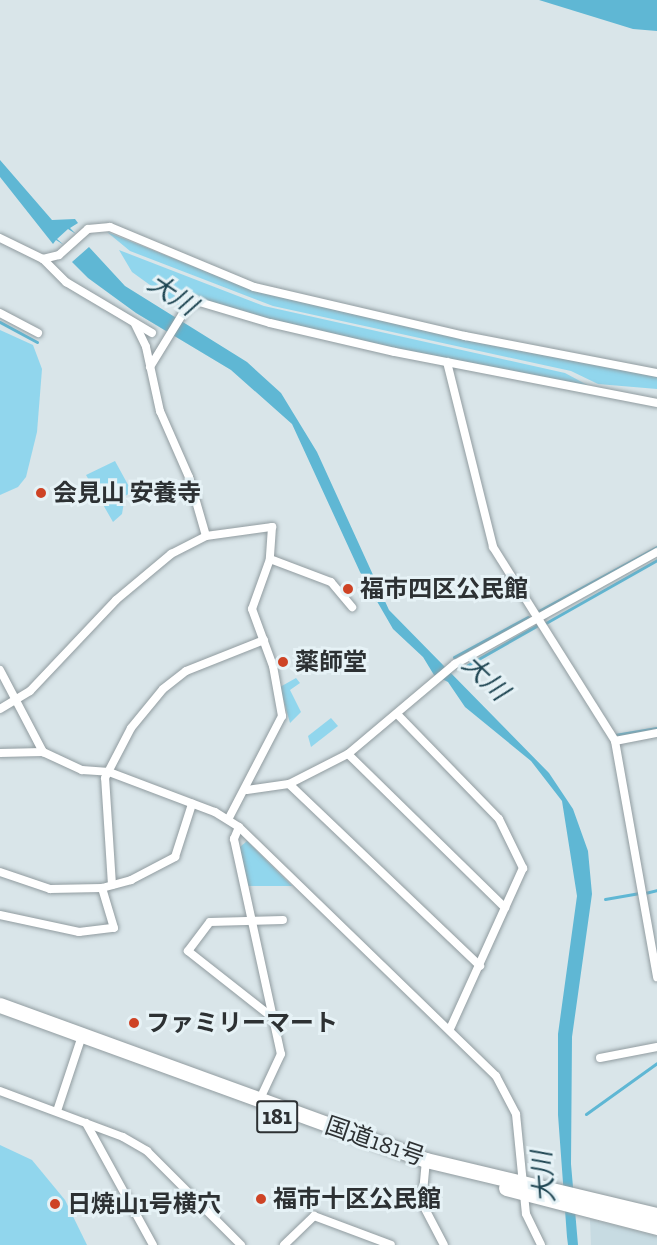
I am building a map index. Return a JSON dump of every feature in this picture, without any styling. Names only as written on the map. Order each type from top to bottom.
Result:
[{"type":"highway","name":"国道181号","points":[[0,1005],[81,1040],[425,1163],[585,1203],[657,1227]]},
{"type":"highway","name":"国道181号","points":[[0,1016],[81,1040],[258,1101],[425,1163]]},
{"type":"highway","name":"国道181号","points":[[585,1203],[657,1215]]},
{"type":"street","points":[[43,259],[59,255],[81,235],[96,226],[110,227],[254,287],[465,336],[657,373]]},
{"type":"street","points":[[0,238],[43,259],[66,282],[152,333]]},
{"type":"street","points":[[150,367],[182,316],[198,301],[270,323],[447,362],[657,403]]},
{"type":"street","points":[[0,313],[38,333]]},
{"type":"street","points":[[135,324],[150,367],[159,411],[189,477],[206,536]]},
{"type":"street","points":[[447,362],[493,547],[535,619],[615,741],[657,977]]},
{"type":"street","points":[[0,709],[16,702],[55,669],[143,575],[206,536],[273,527],[270,559],[252,605],[264,640],[282,716],[247,790],[229,818]]},
{"type":"street","points":[[247,790],[289,784],[348,754],[456,664],[657,552]]},
{"type":"street","points":[[270,559],[331,582],[352,607]]},
{"type":"street","points":[[112,885],[105,784],[131,728],[163,689],[211,658],[264,640]]},
{"type":"street","points":[[0,670],[43,752]]},
{"type":"street","points":[[397,714],[499,819],[523,868],[450,1029]]},
{"type":"street","points":[[615,741],[657,733]]},
{"type":"street","points":[[0,753],[43,752],[82,770],[109,772],[229,818],[239,827],[486,1064],[512,1102],[522,1144],[522,1187],[526,1214],[541,1245]]},
{"type":"street","points":[[348,754],[505,908]]},
{"type":"street","points":[[289,784],[480,966]]},
{"type":"street","points":[[0,872],[50,889],[102,888],[159,869],[175,857],[192,804]]},
{"type":"street","points":[[239,827],[234,839],[268,1014],[280,1054],[258,1101]]},
{"type":"street","points":[[0,915],[34,926],[100,932],[114,928],[102,888]]},
{"type":"street","points":[[268,1014],[188,951],[210,922],[283,920]]},
{"type":"street","points":[[57,1111],[81,1040]]},
{"type":"street","points":[[600,1058],[657,1047]]},
{"type":"street","points":[[0,1090],[86,1123],[147,1151],[242,1245]]},
{"type":"street","points":[[86,1123],[153,1245]]},
{"type":"street","points":[[425,1163],[422,1203],[444,1245]]},
{"type":"street","points":[[284,1245],[314,1216],[392,1245]]},
{"type":"shaded area","points":[[539,0],[657,0],[657,31],[633,29]]},
{"type":"shaded area","points":[[0,160],[52,220],[75,219],[78,223],[70,228],[76,234],[68,229],[57,239],[64,245],[56,240],[53,244],[0,177]]},
{"type":"shaded area","points":[[107,232],[220,277],[384,320],[657,377],[657,389],[598,384],[571,371],[273,306],[130,251]]},
{"type":"shaded area","points":[[89,247],[125,286],[247,362],[281,393],[317,452],[389,610],[549,773],[573,809],[588,851],[592,894],[572,1037],[571,1164],[578,1245],[568,1245],[558,1115],[558,1034],[577,896],[562,801],[531,761],[465,707],[448,682],[434,675],[423,657],[393,629],[360,572],[292,424],[231,370],[136,313],[88,278],[72,262]]},
{"type":"shaded area","points":[[119,250],[264,306],[565,373],[593,388],[327,335],[198,299],[179,306],[132,272]]},
{"type":"shaded area","points":[[0,330],[33,345],[42,369],[37,432],[26,477],[18,487],[0,495]]},
{"type":"shaded area","points":[[115,461],[132,492],[125,496],[122,514],[113,522],[86,475]]},
{"type":"shaded area","points":[[296,678],[300,683],[290,690],[301,712],[290,723],[280,687]]},
{"type":"shaded area","points":[[331,718],[338,726],[311,747],[308,736]]},
{"type":"shaded area","points":[[247,841],[292,886],[247,886],[240,847]]},
{"type":"shaded area","points":[[0,1145],[32,1160],[65,1200],[87,1245],[0,1245]]},
{"type":"shaded area","points":[[590,1219],[657,1236],[657,1245],[591,1245]]},
{"type":"waterway","points":[[0,322],[37,342]]},
{"type":"waterway","points":[[535,613],[657,547]]},
{"type":"waterway","points":[[544,624],[657,560]]},
{"type":"waterway","name":"大川","points":[[454,657],[528,617]]},
{"type":"waterway","name":"大川","points":[[466,666],[536,626]]},
{"type":"waterway","points":[[615,735],[657,728]]},
{"type":"waterway","points":[[645,893],[657,890]]},
{"type":"waterway","points":[[605,899],[639,893]]},
{"type":"waterway","points":[[586,1114],[657,1063]]},
{"type":"place","name":"会見山 安養寺","points":[[41,493]]},
{"type":"place","name":"福市四区公民館","points":[[348,589]]},
{"type":"place","name":"薬師堂","points":[[283,662]]},
{"type":"place","name":"ファミリーマート","points":[[134,1023]]},
{"type":"place","name":"福市十区公民館","points":[[261,1199]]},
{"type":"place","name":"日焼山1号横穴","points":[[55,1204]]}]
